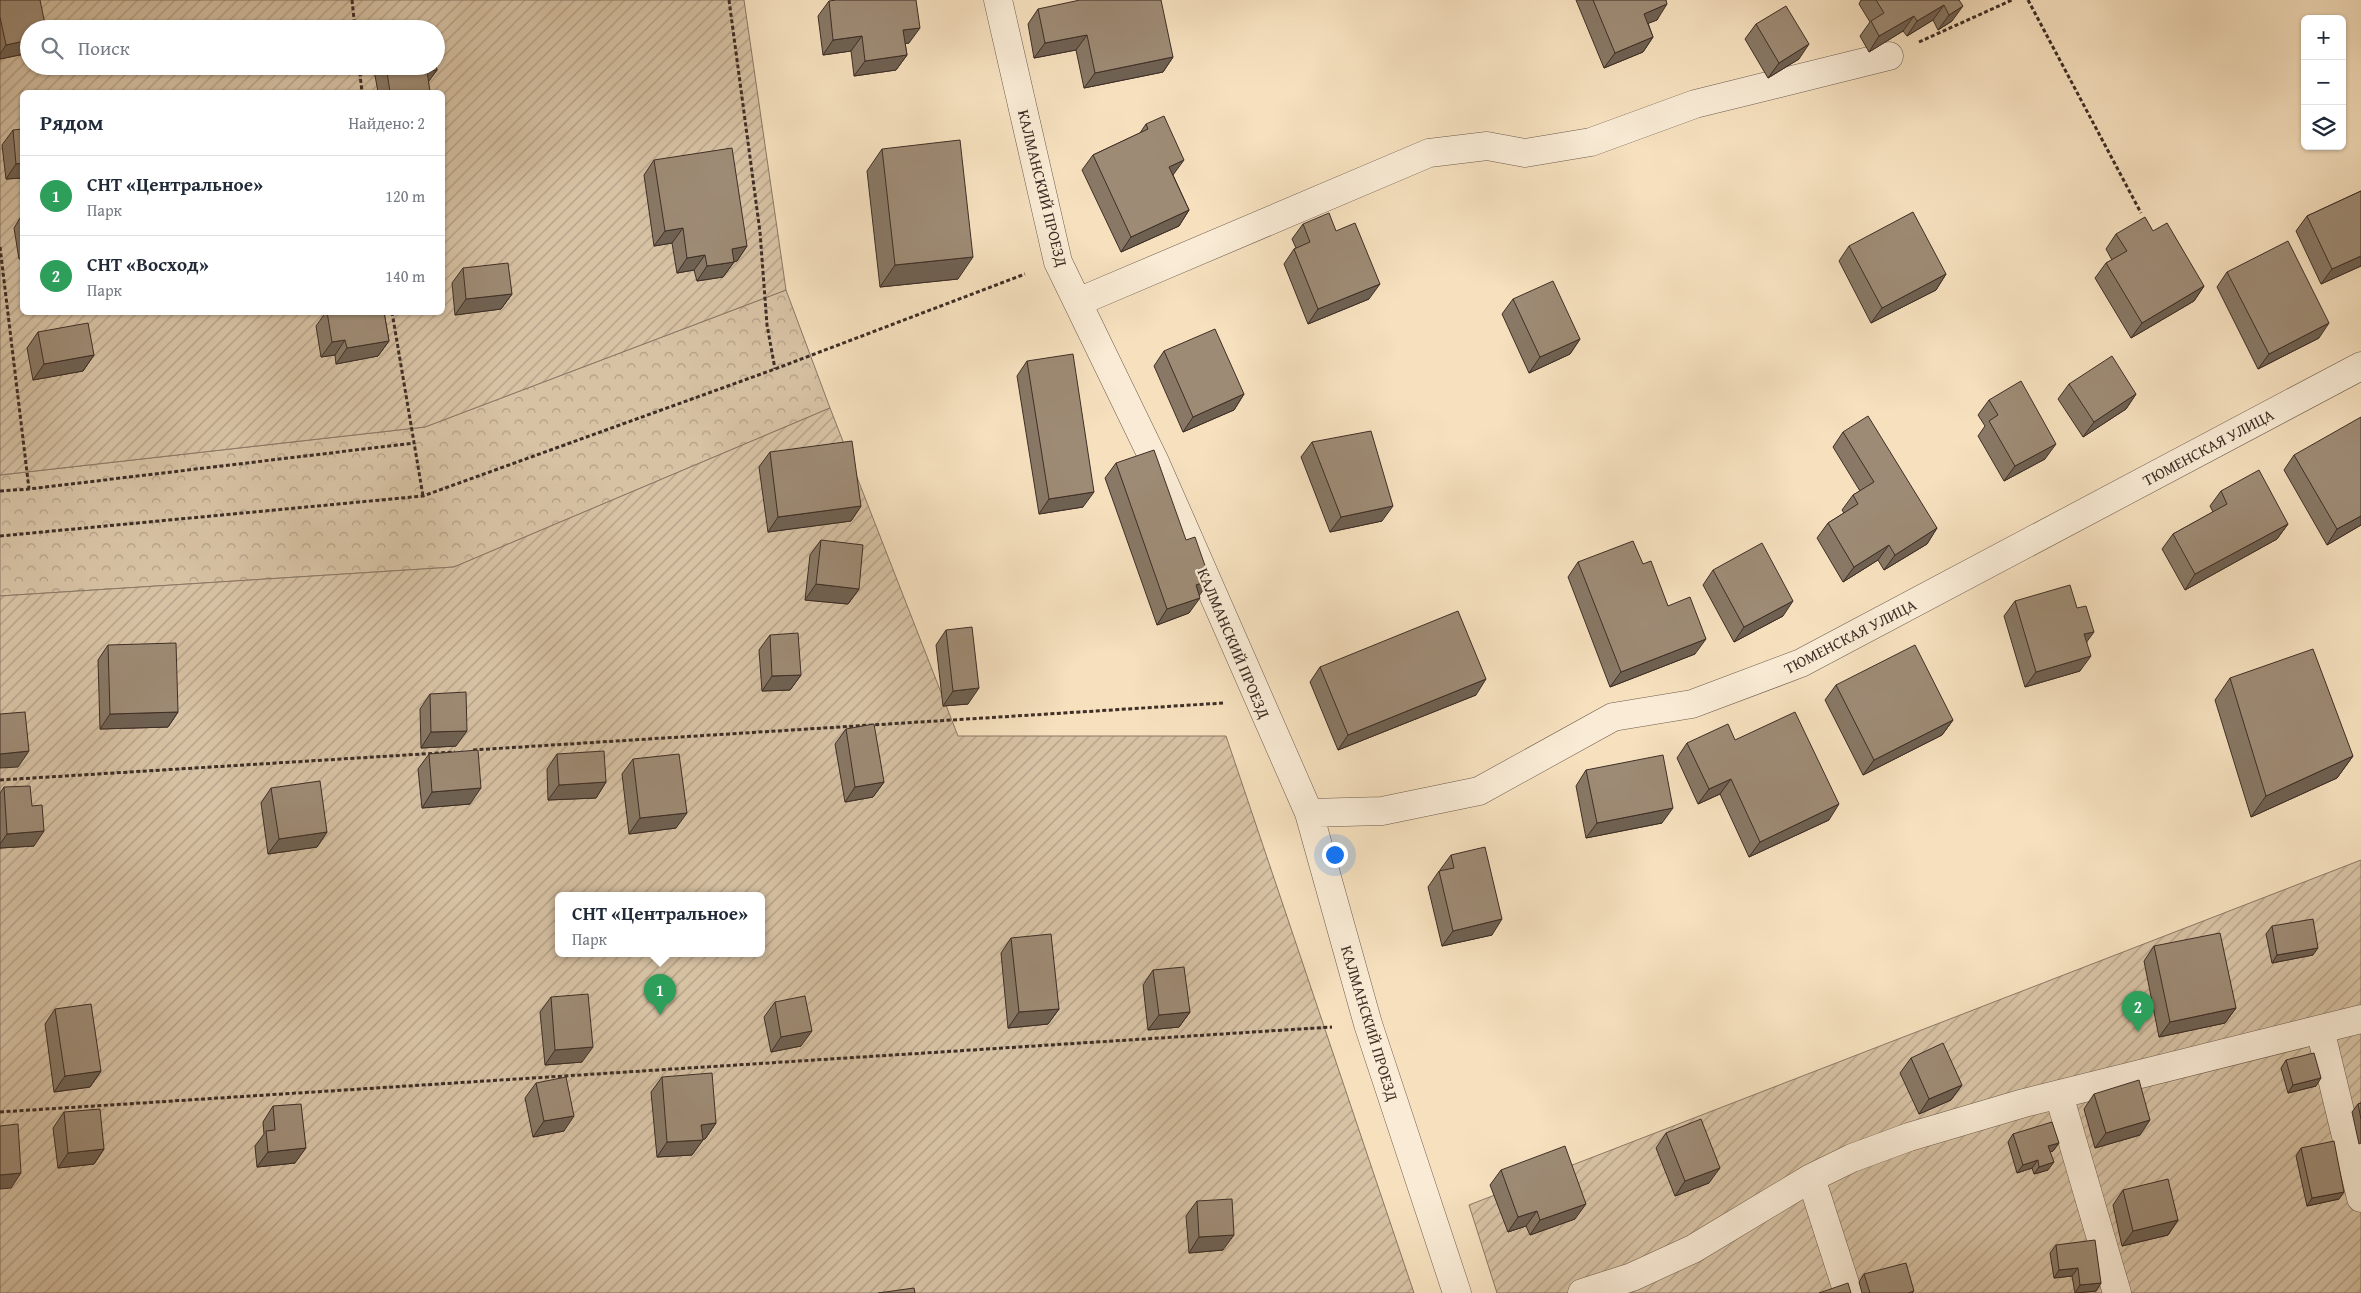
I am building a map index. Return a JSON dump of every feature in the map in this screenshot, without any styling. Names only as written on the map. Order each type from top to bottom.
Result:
[{"type":"street","name":"КАЛМАНСКИЙ ПРОЕЗД","points":[[998,0],[1058,262],[1155,462],[1308,813],[1368,1024],[1457,1293]]},
{"type":"street","points":[[1078,302],[1429,153],[1486,146],[1525,153],[1591,142],[1695,104],[1889,56]]},
{"type":"street","name":"ТЮМЕНСКАЯ УЛИЦА","points":[[1308,813],[1382,811],[1479,791],[1613,717],[1692,704],[1801,664],[2361,366]]},
{"type":"street","points":[[1582,1293],[1632,1277],[1693,1249],[1811,1178],[1852,1158],[1910,1137],[2059,1094],[2361,1019]]},
{"type":"street","points":[[2320,1029],[2361,1198]]},
{"type":"street","points":[[2059,1094],[2117,1293]]},
{"type":"street","points":[[1811,1178],[1848,1293]]},
{"type":"path","points":[[352,0],[354,20]]},
{"type":"path","points":[[729,0],[760,232],[767,325],[775,369]]},
{"type":"path","points":[[1889,56],[2012,0]]},
{"type":"path","points":[[2028,0],[2141,213]]},
{"type":"path","points":[[360,75],[362,90]]},
{"type":"path","points":[[0,247],[29,489]]},
{"type":"path","points":[[0,536],[423,496],[775,369],[1058,262]]},
{"type":"path","points":[[393,315],[423,496]]},
{"type":"path","points":[[0,491],[414,443]]},
{"type":"path","points":[[466,751],[1259,701]]},
{"type":"path","points":[[0,780],[456,751]]},
{"type":"path","points":[[0,1112],[1368,1024]]},
{"type":"green space","points":[[0,0],[744,0],[786,290],[425,427],[0,475]]},
{"type":"green space","points":[[786,290],[830,408],[454,567],[0,596],[0,475],[425,427]]},
{"type":"green space","points":[[830,408],[958,736],[1226,736],[1414,1293],[0,1293],[0,596],[454,567]]},
{"type":"green space","points":[[2361,860],[2361,1293],[1497,1293],[1469,1205]]},
{"type":"building","points":[[0,0],[40,0],[44,20],[20,20],[20,42],[6,45],[0,17]]},
{"type":"building","points":[[916,0],[920,28],[903,30],[907,55],[865,61],[862,36],[833,40],[829,1]]},
{"type":"building","points":[[1080,0],[1161,0],[1173,57],[1095,73],[1087,35],[1045,43],[1038,9]]},
{"type":"building","points":[[1593,0],[1666,0],[1667,4],[1644,14],[1653,37],[1615,53]]},
{"type":"building","points":[[1876,0],[1959,0],[1963,6],[1949,15],[1944,5],[1917,21],[1914,16],[1879,36],[1871,21],[1884,13]]},
{"type":"building","points":[[1786,6],[1809,44],[1779,63],[1756,24]]},
{"type":"building","points":[[387,75],[428,75],[430,90],[390,90]]},
{"type":"building","points":[[1164,116],[1184,160],[1169,167],[1189,210],[1131,237],[1093,155],[1148,129],[1146,124]]},
{"type":"building","points":[[20,129],[20,163],[16,164],[13,130]]},
{"type":"building","points":[[960,140],[973,257],[895,265],[882,149]]},
{"type":"building","points":[[732,148],[747,246],[732,249],[734,262],[707,266],[705,255],[687,258],[683,228],[665,231],[654,160]]},
{"type":"building","points":[[2361,191],[2361,256],[2332,269],[2307,216]]},
{"type":"building","points":[[1913,212],[1946,274],[1882,308],[1849,246]]},
{"type":"building","points":[[1329,213],[1336,231],[1355,223],[1380,284],[1318,309],[1294,249],[1310,242],[1303,224]]},
{"type":"building","points":[[2145,217],[2153,231],[2167,223],[2204,286],[2142,323],[2106,263],[2127,251],[2116,234]]},
{"type":"building","points":[[2288,241],[2329,323],[2269,354],[2227,272]]},
{"type":"building","points":[[508,263],[512,294],[466,299],[463,268]]},
{"type":"building","points":[[1553,281],[1580,339],[1540,357],[1513,299]]},
{"type":"building","points":[[328,315],[385,315],[389,341],[347,348],[345,340],[332,342]]},
{"type":"building","points":[[88,323],[94,355],[44,364],[38,332]]},
{"type":"building","points":[[1215,329],[1244,394],[1193,417],[1164,351]]},
{"type":"building","points":[[1073,354],[1094,492],[1049,499],[1027,361]]},
{"type":"building","points":[[2112,356],[2136,394],[2094,422],[2069,384]]},
{"type":"building","points":[[2021,381],[2056,444],[2015,466],[1989,421],[1998,415],[1989,400]]},
{"type":"building","points":[[1868,416],[1937,528],[1895,555],[1889,545],[1854,567],[1828,523],[1858,504],[1853,495],[1874,482],[1843,432]]},
{"type":"building","points":[[2361,417],[2361,516],[2337,529],[2294,455]]},
{"type":"building","points":[[1371,431],[1393,506],[1341,517],[1312,442]]},
{"type":"building","points":[[852,441],[861,506],[778,517],[770,452]]},
{"type":"building","points":[[1154,450],[1186,540],[1195,537],[1210,580],[1196,585],[1200,598],[1167,609],[1116,463]]},
{"type":"building","points":[[2259,470],[2288,524],[2195,574],[2173,534],[2227,504],[2221,491]]},
{"type":"building","points":[[821,540],[863,545],[859,589],[816,584]]},
{"type":"building","points":[[1633,541],[1643,564],[1651,561],[1668,606],[1690,597],[1706,639],[1621,672],[1578,562]]},
{"type":"building","points":[[1762,543],[1793,601],[1744,627],[1713,570]]},
{"type":"building","points":[[2070,585],[2077,608],[2086,606],[2094,632],[2084,634],[2091,656],[2036,672],[2015,601]]},
{"type":"building","points":[[1458,611],[1486,679],[1348,735],[1320,667]]},
{"type":"building","points":[[972,627],[979,688],[953,691],[946,630]]},
{"type":"building","points":[[798,633],[801,675],[772,676],[770,635]]},
{"type":"building","points":[[176,643],[178,712],[110,714],[108,645]]},
{"type":"building","points":[[1915,645],[1953,720],[1874,760],[1836,685]]},
{"type":"building","points":[[2313,649],[2353,756],[2266,796],[2230,678]]},
{"type":"building","points":[[466,692],[467,731],[431,732],[430,694]]},
{"type":"building","points":[[25,712],[29,751],[0,754],[0,714]]},
{"type":"building","points":[[1795,712],[1839,804],[1760,842],[1731,779],[1709,789],[1687,743],[1728,724],[1735,740]]},
{"type":"building","points":[[874,724],[884,782],[855,787],[846,729]]},
{"type":"building","points":[[478,750],[481,788],[432,792],[429,754]]},
{"type":"building","points":[[604,751],[606,782],[559,785],[557,754]]},
{"type":"building","points":[[679,754],[687,813],[640,818],[633,759]]},
{"type":"building","points":[[1663,755],[1673,808],[1597,823],[1586,770]]},
{"type":"building","points":[[320,781],[327,832],[279,839],[271,788]]},
{"type":"building","points":[[30,786],[32,806],[42,805],[44,831],[7,834],[4,787]]},
{"type":"building","points":[[1485,847],[1502,919],[1453,931],[1439,871],[1454,868],[1451,855]]},
{"type":"building","points":[[2313,919],[2318,948],[2277,955],[2272,926]]},
{"type":"building","points":[[2220,933],[2236,1008],[2170,1022],[2154,946]]},
{"type":"building","points":[[1051,934],[1059,1009],[1019,1012],[1011,938]]},
{"type":"building","points":[[1184,967],[1190,1012],[1159,1015],[1153,970]]},
{"type":"building","points":[[588,994],[593,1047],[555,1050],[551,997]]},
{"type":"building","points":[[805,996],[812,1031],[781,1037],[775,1002]]},
{"type":"building","points":[[91,1004],[101,1071],[65,1076],[55,1009]]},
{"type":"building","points":[[1943,1043],[1962,1085],[1929,1099],[1911,1058]]},
{"type":"building","points":[[2314,1053],[2321,1078],[2293,1085],[2286,1060]]},
{"type":"building","points":[[712,1073],[716,1123],[701,1125],[703,1140],[667,1142],[662,1077]]},
{"type":"building","points":[[566,1077],[574,1116],[544,1121],[536,1083]]},
{"type":"building","points":[[2139,1080],[2150,1120],[2106,1133],[2094,1094]]},
{"type":"building","points":[[2361,1103],[2361,1119],[2358,1104]]},
{"type":"building","points":[[301,1104],[306,1148],[268,1152],[266,1131],[275,1130],[273,1106]]},
{"type":"building","points":[[100,1109],[104,1149],[68,1153],[64,1112]]},
{"type":"building","points":[[1701,1119],[1720,1168],[1685,1181],[1666,1133]]},
{"type":"building","points":[[2052,1122],[2059,1143],[2048,1146],[2054,1162],[2039,1167],[2038,1160],[2023,1165],[2013,1134]]},
{"type":"building","points":[[18,1124],[21,1173],[0,1175],[0,1126]]},
{"type":"building","points":[[2334,1141],[2344,1192],[2312,1198],[2301,1148]]},
{"type":"building","points":[[1565,1146],[1586,1204],[1540,1220],[1537,1211],[1518,1217],[1501,1170]]},
{"type":"building","points":[[2168,1179],[2178,1220],[2133,1231],[2123,1190]]},
{"type":"building","points":[[1232,1199],[1234,1235],[1199,1237],[1197,1201]]},
{"type":"building","points":[[2095,1240],[2101,1283],[2080,1285],[2078,1268],[2059,1270],[2056,1245]]},
{"type":"building","points":[[1906,1263],[1914,1291],[1908,1293],[1870,1293],[1864,1274]]},
{"type":"building","points":[[1848,1283],[1851,1293],[1819,1293]]},
{"type":"building","points":[[914,1288],[915,1293],[878,1293]]},
{"type":"place","name":"СНТ «Центральное»","points":[[660,1015]]},
{"type":"place","name":"СНТ «Восход»","points":[[2138,1032]]}]
